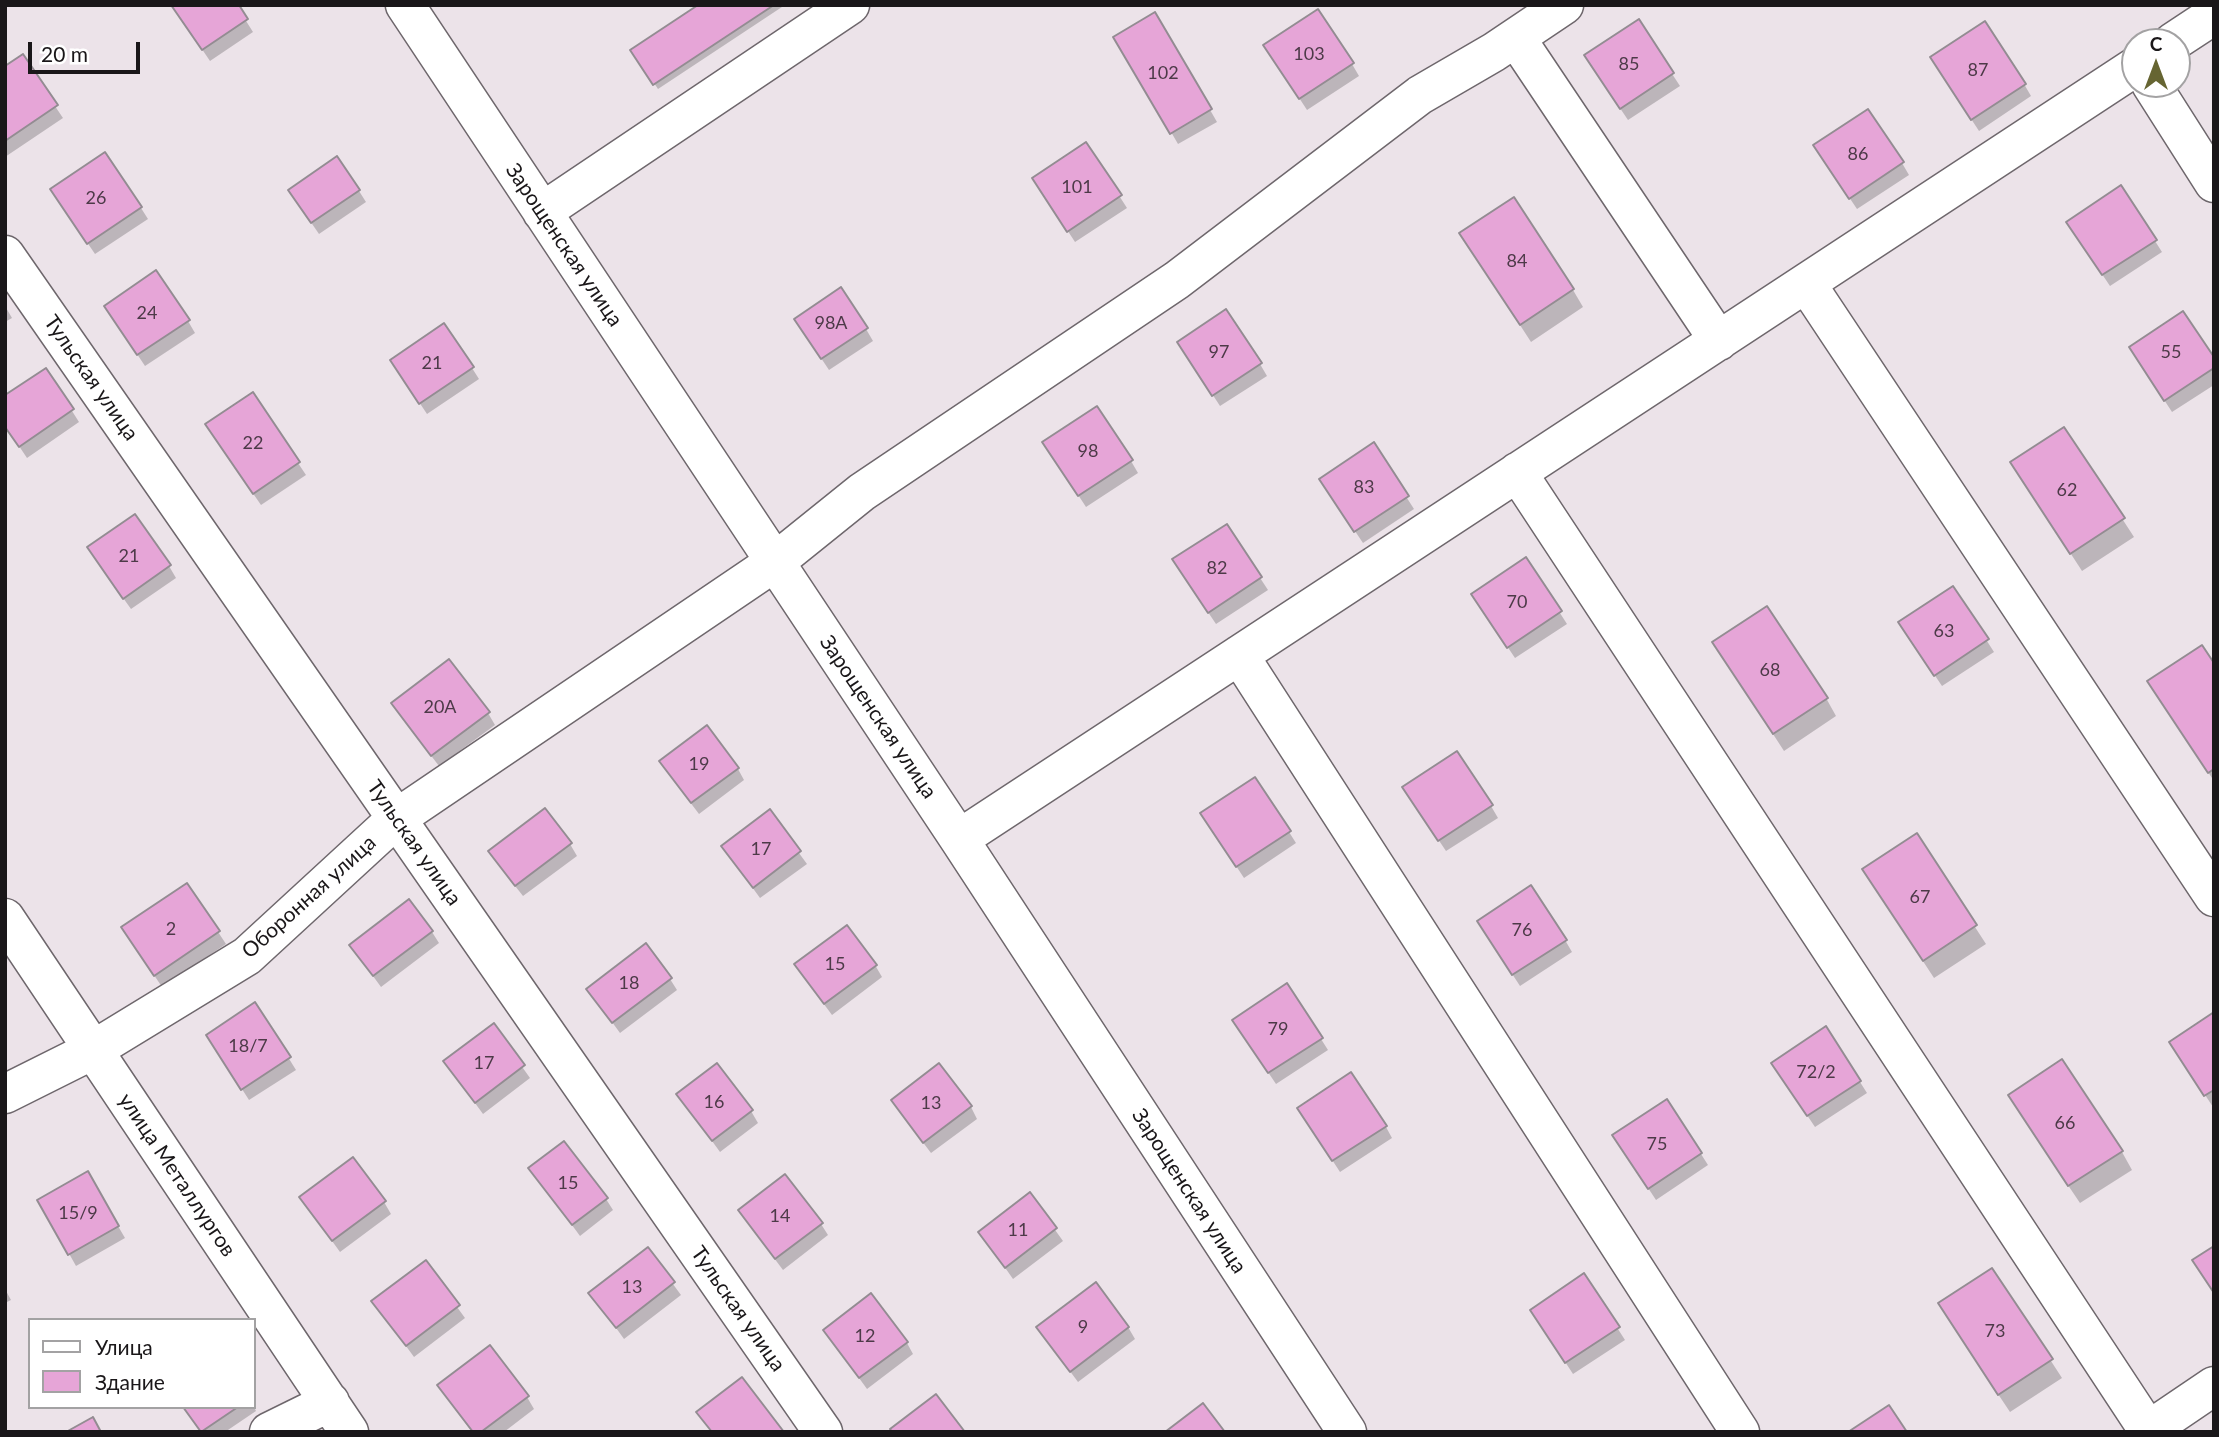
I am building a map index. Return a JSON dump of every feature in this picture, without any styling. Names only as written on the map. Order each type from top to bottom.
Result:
[{"type":"street","name":"Зарощенская улица","points":[[405,5],[959,839],[1347,1432]]},
{"type":"street","points":[[542,212],[850,5]]},
{"type":"street","name":"Оборонная улица","points":[[5,1094],[93,1050],[247,956],[397,818],[775,562],[862,492],[1177,280],[1420,95],[1516,38],[1564,5]]},
{"type":"street","points":[[2191,30],[2214,15]]},
{"type":"street","points":[[1516,38],[1718,341]]},
{"type":"street","points":[[959,839],[2121,76]]},
{"type":"street","points":[[2160,98],[2214,183]]},
{"type":"street","name":"Тульская улица","points":[[5,254],[824,1432]]},
{"type":"street","points":[[1806,283],[2214,897]]},
{"type":"street","points":[[1517,472],[2147,1431],[2214,1386]]},
{"type":"street","points":[[1240,655],[1740,1432]]},
{"type":"street","name":"улица Металлургов","points":[[5,918],[340,1417]]},
{"type":"street","points":[[269,1432],[340,1417]]},
{"type":"building","points":[[171,5],[239,5],[248,19],[202,50]]},
{"type":"building","points":[[698,5],[774,5],[653,85],[630,50]]},
{"type":"building","points":[[1318,9],[1354,63],[1299,99],[1263,45]]},
{"type":"building","points":[[1155,12],[1212,109],[1170,134],[1113,37]]},
{"type":"building","points":[[1639,19],[1674,73],[1620,109],[1584,55]]},
{"type":"building","points":[[1985,21],[2026,84],[1971,120],[1930,57]]},
{"type":"building","points":[[23,54],[58,105],[5,141],[5,66]]},
{"type":"building","points":[[1868,109],[1904,162],[1849,199],[1813,145]]},
{"type":"building","points":[[1086,142],[1122,195],[1067,232],[1032,178]]},
{"type":"building","points":[[105,152],[142,207],[87,244],[50,189]]},
{"type":"building","points":[[337,156],[360,190],[311,223],[288,190]]},
{"type":"building","points":[[2121,185],[2157,240],[2102,275],[2066,222]]},
{"type":"building","points":[[1514,197],[1574,289],[1520,325],[1459,233]]},
{"type":"building","points":[[156,270],[190,320],[137,355],[104,306]]},
{"type":"building","points":[[841,287],[868,328],[821,359],[794,319]]},
{"type":"building","points":[[1226,309],[1262,363],[1212,396],[1177,342]]},
{"type":"building","points":[[2183,311],[2214,357],[2214,368],[2164,401],[2129,347]]},
{"type":"building","points":[[444,323],[474,367],[419,404],[390,360]]},
{"type":"building","points":[[46,368],[74,409],[19,447],[5,427],[5,395]]},
{"type":"building","points":[[253,392],[300,462],[253,494],[205,424]]},
{"type":"building","points":[[1097,406],[1133,460],[1078,496],[1042,442]]},
{"type":"building","points":[[2064,427],[2125,518],[2070,554],[2010,462]]},
{"type":"building","points":[[1374,442],[1409,496],[1354,532],[1319,479]]},
{"type":"building","points":[[135,514],[171,565],[123,599],[87,547]]},
{"type":"building","points":[[1227,524],[1262,577],[1208,613],[1172,559]]},
{"type":"building","points":[[1526,557],[1562,611],[1507,648],[1471,594]]},
{"type":"building","points":[[1953,586],[1989,639],[1934,676],[1898,622]]},
{"type":"building","points":[[1767,606],[1828,698],[1773,734],[1712,642]]},
{"type":"building","points":[[2202,645],[2214,663],[2214,769],[2208,773],[2147,681]]},
{"type":"building","points":[[449,659],[490,712],[431,756],[391,703]]},
{"type":"building","points":[[707,725],[739,768],[691,803],[659,761]]},
{"type":"building","points":[[1457,751],[1493,805],[1438,841],[1402,787]]},
{"type":"building","points":[[1255,777],[1291,831],[1236,867],[1200,813]]},
{"type":"building","points":[[545,808],[572,843],[515,886],[488,851]]},
{"type":"building","points":[[770,809],[801,851],[753,888],[721,846]]},
{"type":"building","points":[[1917,833],[1977,925],[1923,961],[1862,869]]},
{"type":"building","points":[[187,883],[220,931],[154,976],[121,927]]},
{"type":"building","points":[[1531,885],[1567,940],[1512,975],[1477,921]]},
{"type":"building","points":[[409,899],[433,931],[373,976],[349,945]]},
{"type":"building","points":[[847,925],[877,965],[824,1004],[794,964]]},
{"type":"building","points":[[646,943],[672,978],[612,1023],[586,989]]},
{"type":"building","points":[[1287,983],[1323,1038],[1268,1073],[1232,1020]]},
{"type":"building","points":[[255,1002],[291,1057],[241,1090],[206,1035]]},
{"type":"building","points":[[2214,1012],[2214,1090],[2204,1096],[2169,1042]]},
{"type":"building","points":[[494,1023],[525,1065],[475,1103],[443,1061]]},
{"type":"building","points":[[1826,1026],[1861,1081],[1807,1116],[1771,1063]]},
{"type":"building","points":[[2062,1059],[2123,1151],[2068,1186],[2008,1095]]},
{"type":"building","points":[[717,1063],[753,1110],[712,1141],[676,1094]]},
{"type":"building","points":[[939,1063],[972,1106],[923,1143],[891,1100]]},
{"type":"building","points":[[1351,1072],[1387,1126],[1332,1161],[1297,1108]]},
{"type":"building","points":[[1667,1099],[1702,1153],[1648,1189],[1612,1135]]},
{"type":"building","points":[[564,1141],[608,1198],[572,1225],[528,1168]]},
{"type":"building","points":[[353,1157],[386,1201],[332,1241],[299,1197]]},
{"type":"building","points":[[88,1171],[119,1226],[68,1255],[37,1200]]},
{"type":"building","points":[[785,1174],[823,1223],[775,1259],[738,1210]]},
{"type":"building","points":[[1030,1192],[1057,1228],[1005,1268],[978,1232]]},
{"type":"building","points":[[2214,1246],[2214,1293],[2192,1260]]},
{"type":"building","points":[[648,1247],[675,1282],[616,1328],[588,1293]]},
{"type":"building","points":[[426,1260],[460,1305],[406,1346],[371,1301]]},
{"type":"building","points":[[1992,1268],[2053,1359],[1998,1395],[1938,1303]]},
{"type":"building","points":[[1584,1273],[1620,1327],[1565,1363],[1530,1310]]},
{"type":"building","points":[[1096,1282],[1129,1327],[1070,1372],[1036,1327]]},
{"type":"building","points":[[871,1293],[908,1342],[859,1378],[823,1330]]},
{"type":"building","points":[[490,1345],[529,1396],[481,1432],[473,1432],[437,1385]]},
{"type":"building","points":[[742,1377],[784,1432],[712,1432],[696,1412]]},
{"type":"building","points":[[936,1394],[965,1432],[892,1432],[890,1429]]},
{"type":"building","points":[[1203,1403],[1225,1432],[1165,1432]]},
{"type":"building","points":[[1889,1405],[1907,1432],[1848,1432]]},
{"type":"building","points":[[184,1409],[235,1409],[201,1432]]},
{"type":"building","points":[[93,1417],[101,1432],[66,1432]]}]
